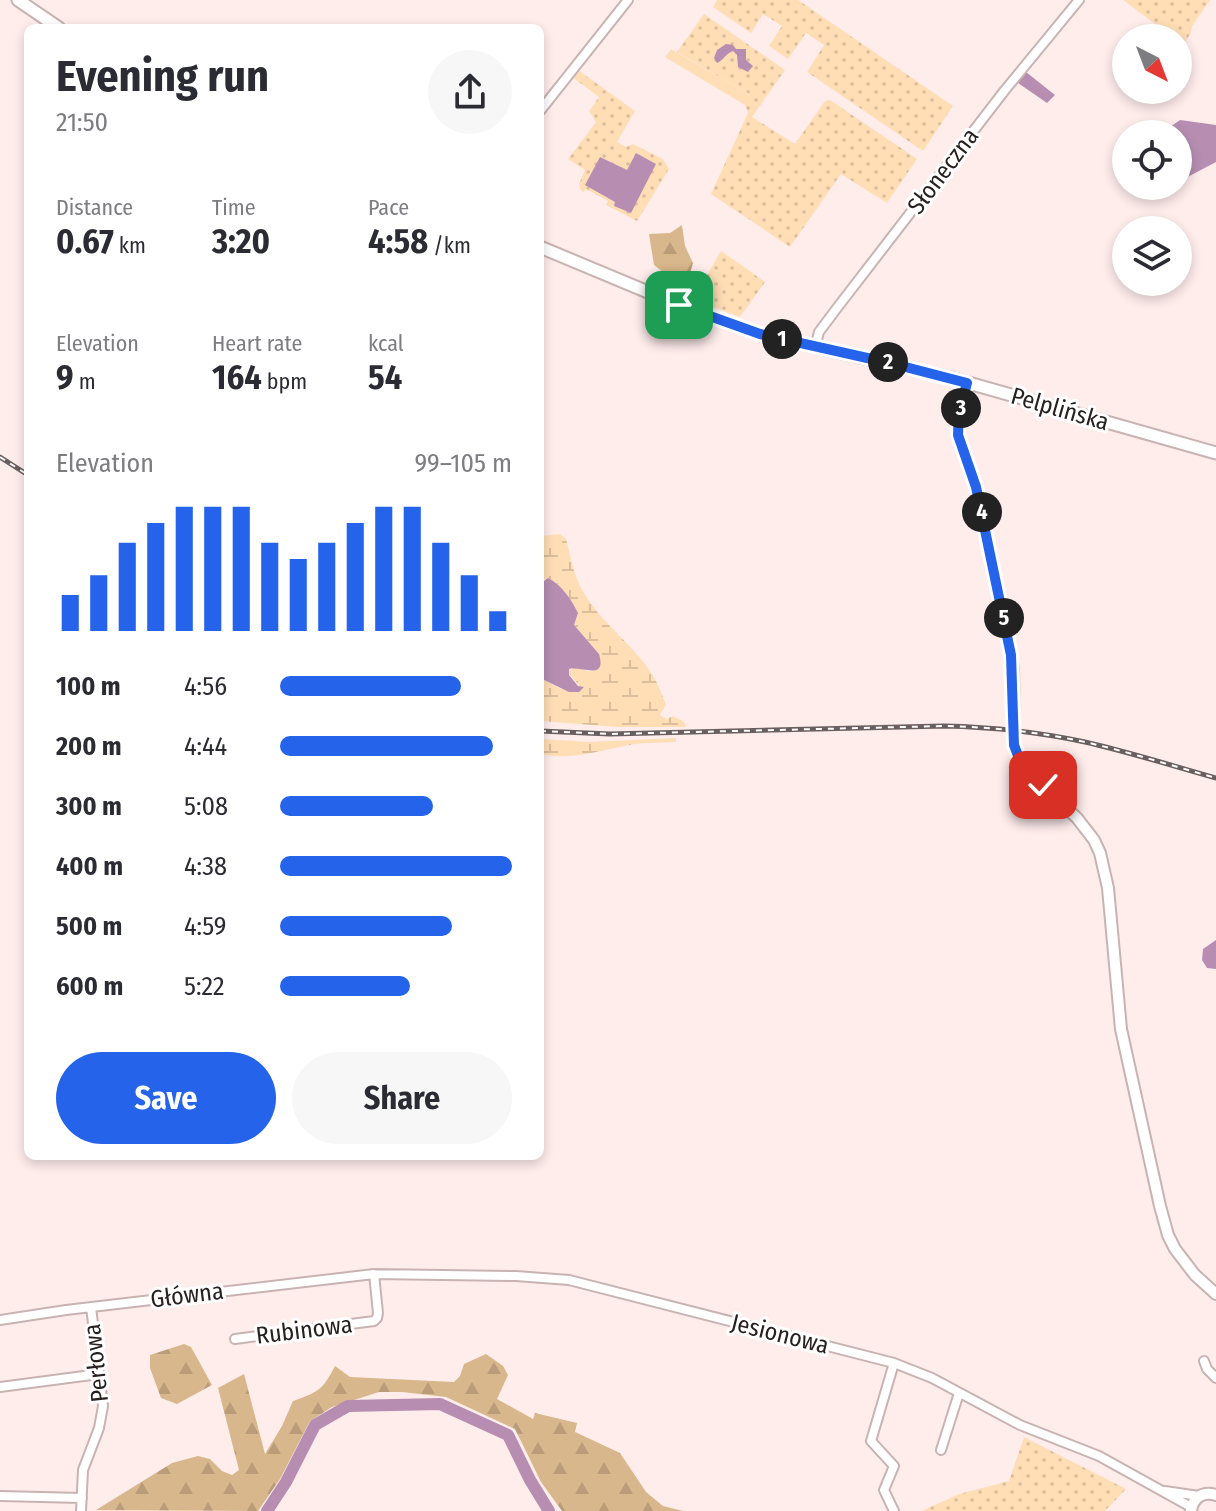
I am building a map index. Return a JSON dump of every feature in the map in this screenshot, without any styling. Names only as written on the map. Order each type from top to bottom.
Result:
[{"type":"main road","points":[[18,0],[53,24]]},
{"type":"main road","name":"Pelplińska","points":[[544,249],[760,334],[967,383],[1216,453]]},
{"type":"street","points":[[544,106],[628,0]]},
{"type":"street","name":"Słoneczna","points":[[815,347],[819,332],[837,308],[1005,90],[1079,0]]},
{"type":"street","points":[[967,383],[959,413],[958,435],[976,487],[1007,632],[1013,669],[1016,752],[1032,775],[1077,818],[1100,853],[1108,888],[1121,1029],[1160,1206],[1175,1249],[1195,1275],[1216,1294]]},
{"type":"street","name":"Główna","points":[[0,1320],[374,1274]]},
{"type":"street","name":"Rubinowa","points":[[235,1339],[374,1321],[378,1313],[374,1274]]},
{"type":"street","name":"Jesionowa","points":[[374,1274],[569,1280],[894,1363],[932,1378],[1020,1425],[1099,1456],[1191,1509]]},
{"type":"street","name":"Perłowa","points":[[81,1511],[83,1470],[99,1428],[103,1406],[91,1307]]},
{"type":"street","points":[[1204,1361],[1216,1378]]},
{"type":"street","points":[[894,1363],[871,1441],[894,1466],[884,1490],[894,1511]]},
{"type":"street","points":[[0,1387],[99,1374]]},
{"type":"street","points":[[941,1450],[959,1393]]},
{"type":"street","name":"Jesionowa","points":[[1161,1491],[1199,1496]]},
{"type":"street","points":[[1191,1509],[1199,1496],[1216,1495]]},
{"type":"street","points":[[0,1496],[82,1498]]},
{"type":"green space","points":[[717,0],[798,0],[953,106],[923,151],[807,72],[824,45],[806,33],[788,59],[769,46],[782,26],[763,14],[751,33],[713,7]]},
{"type":"green space","points":[[1123,0],[1210,0],[1192,26],[1155,24]]},
{"type":"green space","points":[[704,14],[785,70],[752,117],[795,144],[825,101],[830,100],[917,159],[887,203],[841,174],[790,247],[711,194],[748,113],[745,105],[749,94],[677,52]]},
{"type":"green space","points":[[671,49],[749,94],[745,105],[665,57]]},
{"type":"green space","points":[[578,70],[635,111],[617,142],[626,147],[633,144],[663,159],[669,169],[637,221],[606,205],[608,201],[586,189],[581,191],[579,184],[585,170],[568,159],[596,122],[589,111],[599,97],[572,77]]},
{"type":"green space","points":[[682,225],[685,246],[693,263],[689,277],[669,277],[654,265],[649,234],[670,233]]},
{"type":"green space","points":[[721,251],[765,282],[740,317],[693,299]]},
{"type":"green space","points":[[560,534],[566,539],[584,593],[656,681],[666,705],[661,716],[667,719],[673,716],[684,722],[686,727],[617,727],[544,721],[544,680],[561,689],[581,688],[568,672],[574,668],[594,671],[599,654],[574,625],[578,613],[566,593],[558,584],[548,578],[544,580],[544,536]]},
{"type":"green space","points":[[676,738],[676,742],[637,744],[572,756],[544,755],[544,739],[590,742]]},
{"type":"green space","points":[[184,1344],[191,1347],[212,1385],[177,1404],[161,1398],[150,1368],[150,1355]]},
{"type":"green space","points":[[486,1354],[503,1366],[508,1375],[497,1399],[533,1419],[535,1413],[577,1423],[575,1432],[620,1453],[646,1492],[663,1506],[683,1511],[562,1511],[541,1482],[515,1429],[446,1397],[402,1392],[379,1392],[332,1407],[310,1421],[280,1479],[258,1511],[96,1510],[172,1463],[198,1456],[210,1459],[222,1471],[232,1475],[239,1470],[218,1388],[244,1374],[265,1454],[293,1401],[318,1390],[335,1366],[350,1377],[454,1382],[464,1364]]},
{"type":"green space","points":[[1024,1437],[1126,1489],[1105,1511],[922,1511],[959,1494],[1009,1481]]},
{"type":"shaded area","points":[[726,44],[736,49],[746,49],[746,60],[753,66],[748,72],[738,67],[737,55],[733,51],[717,63],[714,58],[717,50]]},
{"type":"shaded area","points":[[1026,72],[1055,95],[1047,103],[1018,83]]},
{"type":"shaded area","points":[[1192,122],[1216,125],[1216,162],[1192,175]]},
{"type":"shaded area","points":[[636,153],[656,164],[631,213],[614,206],[615,202],[585,185],[600,157],[627,170]]},
{"type":"shaded area","points":[[548,578],[558,584],[569,598],[578,613],[574,625],[599,654],[601,662],[596,670],[569,669],[569,675],[578,686],[584,687],[579,692],[569,692],[544,680],[544,581]]},
{"type":"shaded area","points":[[1216,940],[1216,969],[1207,968],[1202,960],[1203,949]]},
{"type":"waterway","points":[[267,1511],[286,1482],[315,1425],[348,1406],[440,1404],[508,1435],[549,1511]]},
{"type":"railway","points":[[0,457],[24,472]]},
{"type":"railway","points":[[544,731],[610,734],[944,726],[980,728],[1085,742],[1216,778]]},
{"type":"route","points":[[679,305],[760,334],[967,383],[959,413],[958,435],[976,487],[1007,632],[1013,686],[1014,745],[1020,761],[1043,785]]}]
